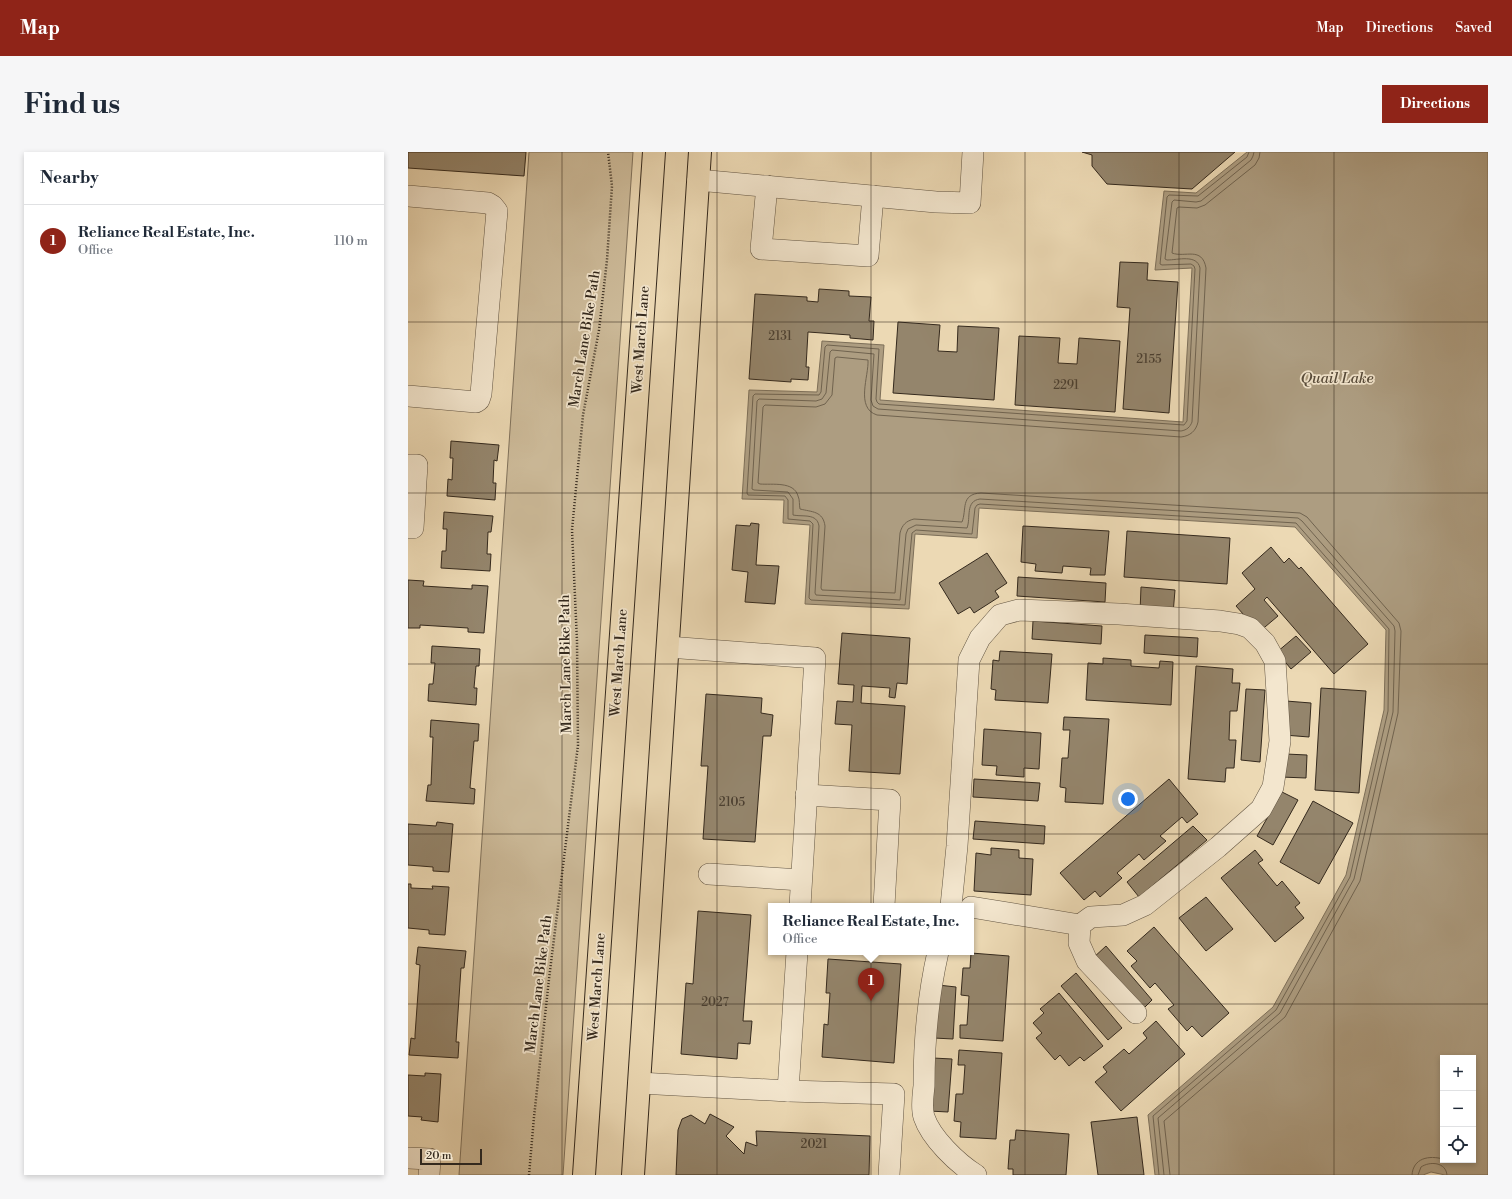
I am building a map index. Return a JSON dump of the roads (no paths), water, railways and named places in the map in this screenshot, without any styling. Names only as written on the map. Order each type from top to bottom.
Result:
[{"type":"main road","name":"West March Lane","points":[[584,1175],[654,152]]},
{"type":"main road","points":[[633,1175],[700,152]]},
{"type":"street","points":[[698,180],[936,202],[970,202],[973,152]]},
{"type":"street","points":[[767,186],[761,249],[868,256],[873,196]]},
{"type":"street","points":[[408,196],[488,203],[494,206],[497,212],[482,394],[476,402],[408,396]]},
{"type":"street","points":[[408,464],[417,465],[413,528],[408,528]]},
{"type":"street","points":[[960,903],[969,660],[980,638],[1000,615],[1019,610],[1119,614],[1220,621],[1239,624],[1250,628],[1265,644],[1275,661],[1280,741],[1273,788],[1261,809],[1218,847],[1145,905],[1123,914],[1091,917],[1080,925],[974,908]]},
{"type":"street","points":[[668,647],[815,658],[800,903]]},
{"type":"street","points":[[806,795],[890,800],[884,903]]},
{"type":"street","points":[[709,874],[801,880]]},
{"type":"street","points":[[1080,925],[1079,943],[1087,961],[1136,1012]]},
{"type":"street","points":[[788,1091],[797,955]]},
{"type":"street","points":[[937,955],[931,982],[924,1050],[923,1114],[928,1128],[942,1146],[976,1175]]},
{"type":"street","points":[[639,1083],[788,1091],[894,1094],[889,1175]]},
{"type":"street","points":[[408,1158],[430,1159],[429,1175]]},
{"type":"water","name":"Quail Lake","points":[[1247,152],[1488,152],[1488,1175],[1445,1175],[1431,1172],[1423,1175],[1155,1175],[1148,1115],[1273,1007],[1346,875],[1384,710],[1386,630],[1295,527],[979,508],[977,538],[915,534],[909,609],[805,604],[810,525],[783,523],[784,500],[742,499],[749,390],[817,392],[822,341],[884,345],[880,400],[1183,422],[1192,268],[1155,270],[1164,191],[1196,193]]},
{"type":"place","name":"Reliance Real Estate, Inc.","points":[[871,1001]]}]
